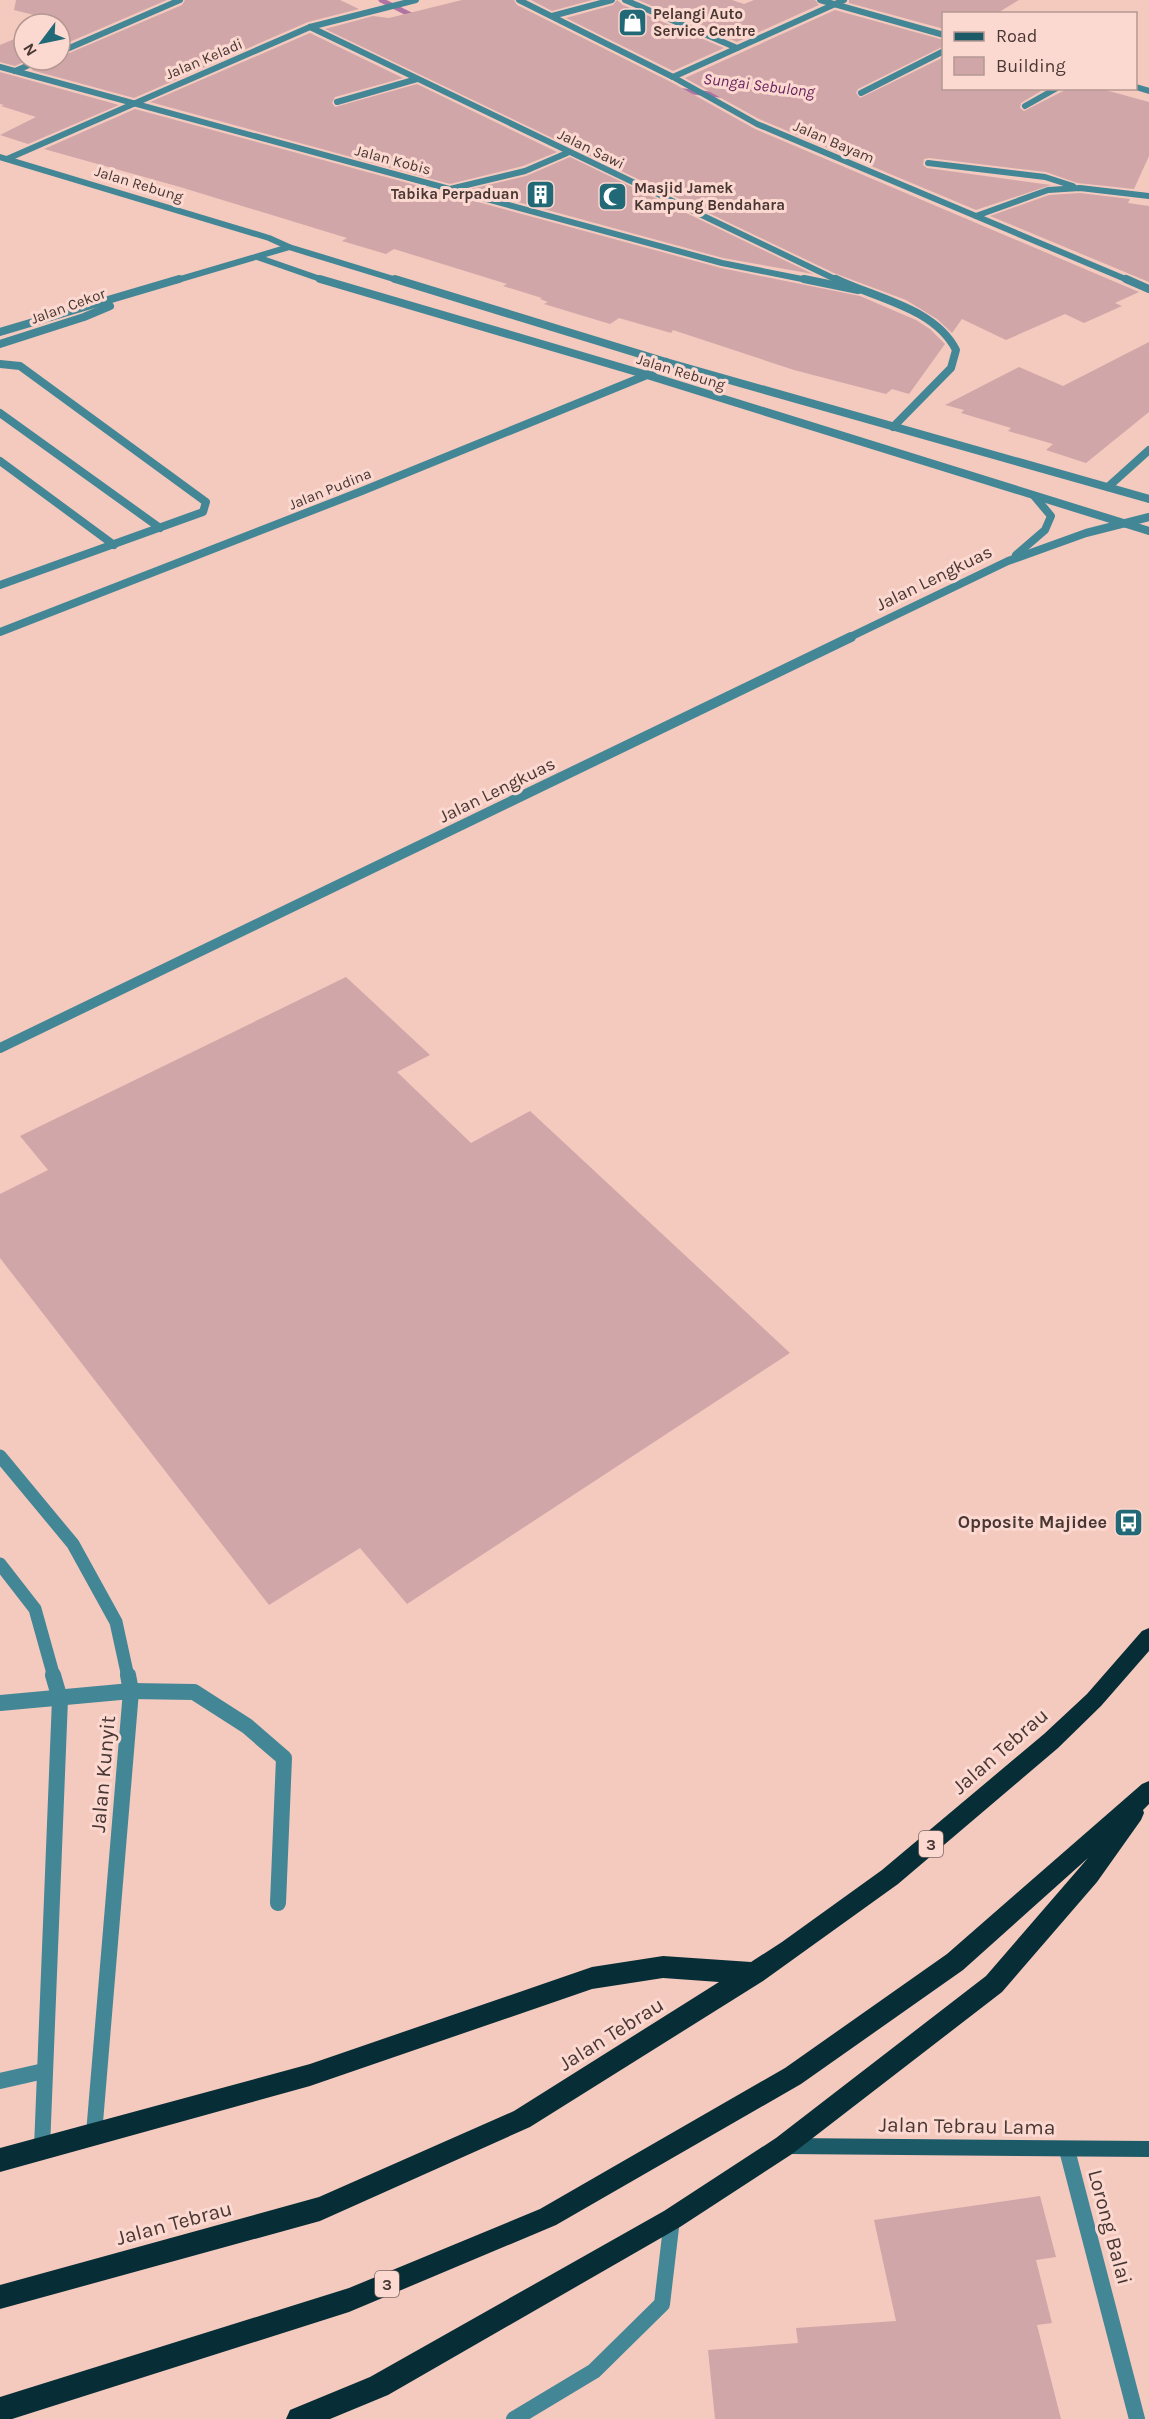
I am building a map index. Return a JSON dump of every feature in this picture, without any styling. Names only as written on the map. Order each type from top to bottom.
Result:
[{"type":"highway","name":"Jalan Tebrau","points":[[0,2297],[320,2209],[522,2119],[686,2018],[790,1950],[890,1876],[972,1810],[1094,1700],[1149,1637]]},
{"type":"highway","points":[[299,2419],[379,2386],[672,2219],[784,2146],[994,1984],[1089,1875],[1149,1792]]},
{"type":"highway","name":"3","points":[[0,2410],[360,2295],[548,2217],[793,2076],[955,1962],[1149,1792]]},
{"type":"highway","points":[[0,2160],[310,2075],[592,1978],[663,1967],[755,1973]]},
{"type":"main road","name":"Jalan Tebrau Lama","points":[[784,2146],[1149,2149]]},
{"type":"street","points":[[72,47],[180,0]]},
{"type":"street","name":"Jalan Keladi","points":[[4,158],[310,27],[416,0]]},
{"type":"street","name":"Jalan Bayam","points":[[519,0],[673,77],[757,124],[1149,289]]},
{"type":"street","points":[[552,16],[612,0]]},
{"type":"street","points":[[625,0],[737,48]]},
{"type":"street","points":[[820,0],[942,34]]},
{"type":"street","points":[[673,77],[844,0]]},
{"type":"street","name":"Jalan Sawi","points":[[310,27],[567,153],[858,290],[912,312],[949,334],[956,350],[951,368],[893,427]]},
{"type":"street","points":[[861,93],[942,52]]},
{"type":"street","name":"Jalan Kobis","points":[[19,72],[722,263],[858,290]]},
{"type":"street","points":[[337,102],[417,79]]},
{"type":"street","points":[[1025,106],[1053,90]]},
{"type":"street","points":[[449,189],[524,173],[549,164],[567,153]]},
{"type":"street","name":"Jalan Rebung","points":[[4,158],[666,362],[1145,498]]},
{"type":"street","points":[[928,163],[1045,177],[1080,188]]},
{"type":"street","points":[[976,216],[1048,190],[1080,188],[1149,196]]},
{"type":"street","points":[[257,257],[269,238]]},
{"type":"street","name":"Jalan Cekor","points":[[0,332],[289,247]]},
{"type":"street","name":"Jalan Rebung","points":[[257,257],[299,273],[647,375],[1149,531]]},
{"type":"street","name":"Jalan Cekor","points":[[0,344],[84,317],[145,291]]},
{"type":"street","name":"Jalan Pudina","points":[[0,632],[351,495],[647,375],[666,362]]},
{"type":"street","points":[[0,364],[20,366],[206,502],[203,512],[0,585]]},
{"type":"street","points":[[0,413],[160,528]]},
{"type":"street","points":[[1108,487],[1149,450]]},
{"type":"street","points":[[0,461],[114,544]]},
{"type":"street","name":"Jalan Lengkuas","points":[[1008,561],[1045,530],[1051,516],[1032,495]]},
{"type":"street","points":[[1145,498],[1149,507]]},
{"type":"street","name":"Jalan Lengkuas","points":[[0,1048],[1008,561],[1118,523],[1142,521],[1149,517]]},
{"type":"street","name":"Jalan Kunyit","points":[[0,1456],[73,1544],[116,1622],[131,1691],[94,2134]]},
{"type":"street","points":[[0,1564],[35,1609],[60,1699],[42,2148]]},
{"type":"street","points":[[0,1703],[131,1691],[194,1692],[247,1725],[284,1758],[278,1903]]},
{"type":"street","points":[[0,2082],[45,2071]]},
{"type":"street","name":"Lorong Balai","points":[[1067,2150],[1137,2419]]},
{"type":"street","points":[[514,2419],[594,2371],[662,2304],[672,2219]]},
{"type":"building","points":[[16,0],[167,0],[72,41],[72,12],[14,10]]},
{"type":"building","points":[[185,0],[340,0],[359,9],[308,22],[134,98],[38,72],[72,72],[72,52],[182,5]]},
{"type":"building","points":[[462,0],[514,0],[517,5],[671,82],[755,129],[1139,292],[1115,303],[1122,306],[1084,323],[1065,314],[1006,340],[962,319],[952,333],[937,319],[906,300],[834,273],[325,29],[373,16],[389,18]]},
{"type":"building","points":[[531,0],[592,0],[552,11]]},
{"type":"building","points":[[617,0],[623,5],[724,48],[673,71],[566,18],[613,5]]},
{"type":"building","points":[[638,0],[732,0],[744,4],[754,0],[815,0],[819,5],[737,42]]},
{"type":"building","points":[[849,0],[1019,0],[999,12],[942,12],[942,28],[849,3]]},
{"type":"building","points":[[835,10],[942,39],[942,47],[858,89],[856,93],[860,98],[942,58],[942,90],[1041,91],[1021,103],[1020,108],[1024,111],[1065,90],[1105,90],[1149,102],[1149,156],[1134,189],[1077,183],[1046,172],[924,159],[923,165],[927,168],[1051,185],[976,210],[759,119],[685,78]]},
{"type":"building","points":[[310,33],[403,78],[335,97],[332,103],[335,107],[417,84],[557,152],[523,166],[450,184],[150,102]]},
{"type":"building","points":[[12,40],[12,65],[0,62],[0,45]]},
{"type":"building","points":[[0,72],[119,105],[28,144],[0,135],[36,117],[1,106],[4,105],[0,104]]},
{"type":"building","points":[[135,109],[721,268],[860,296],[916,320],[930,329],[945,344],[909,394],[892,389],[886,394],[794,370],[673,330],[671,333],[619,318],[610,324],[544,304],[548,302],[540,299],[542,298],[503,286],[507,284],[394,249],[386,254],[342,241],[347,238],[180,187],[44,149]]},
{"type":"building","points":[[570,157],[813,274],[723,258],[471,189],[526,176]]},
{"type":"building","points":[[1080,193],[1130,199],[1128,203],[1149,206],[1149,282],[990,216],[1049,195]]},
{"type":"building","points":[[1149,342],[1149,412],[1086,463],[1046,450],[1053,444],[1008,431],[1011,428],[961,413],[964,410],[945,405],[1019,367],[1063,386]]},
{"type":"building","points":[[346,977],[430,1055],[397,1072],[471,1143],[530,1111],[790,1353],[407,1604],[360,1548],[269,1605],[0,1258],[0,1194],[48,1170],[20,1136]]},
{"type":"building","points":[[1040,2196],[1056,2257],[1036,2260],[1052,2323],[1037,2325],[1061,2419],[715,2419],[708,2350],[798,2343],[796,2328],[896,2321],[874,2220]]},
{"type":"waterway","name":"Sungai Sebulong","points":[[381,0],[419,19]]},
{"type":"waterway","name":"Sungai Sebulong","points":[[675,90],[728,96]]},
{"type":"place","name":"Pelangi Auto Service Centre","points":[[632,23]]},
{"type":"place","name":"Tabika Perpaduan","points":[[540,194]]},
{"type":"place","name":"Masjid Jamek Kampung Bendahara","points":[[613,197]]},
{"type":"place","name":"Opposite Majidee","points":[[1128,1522]]}]
